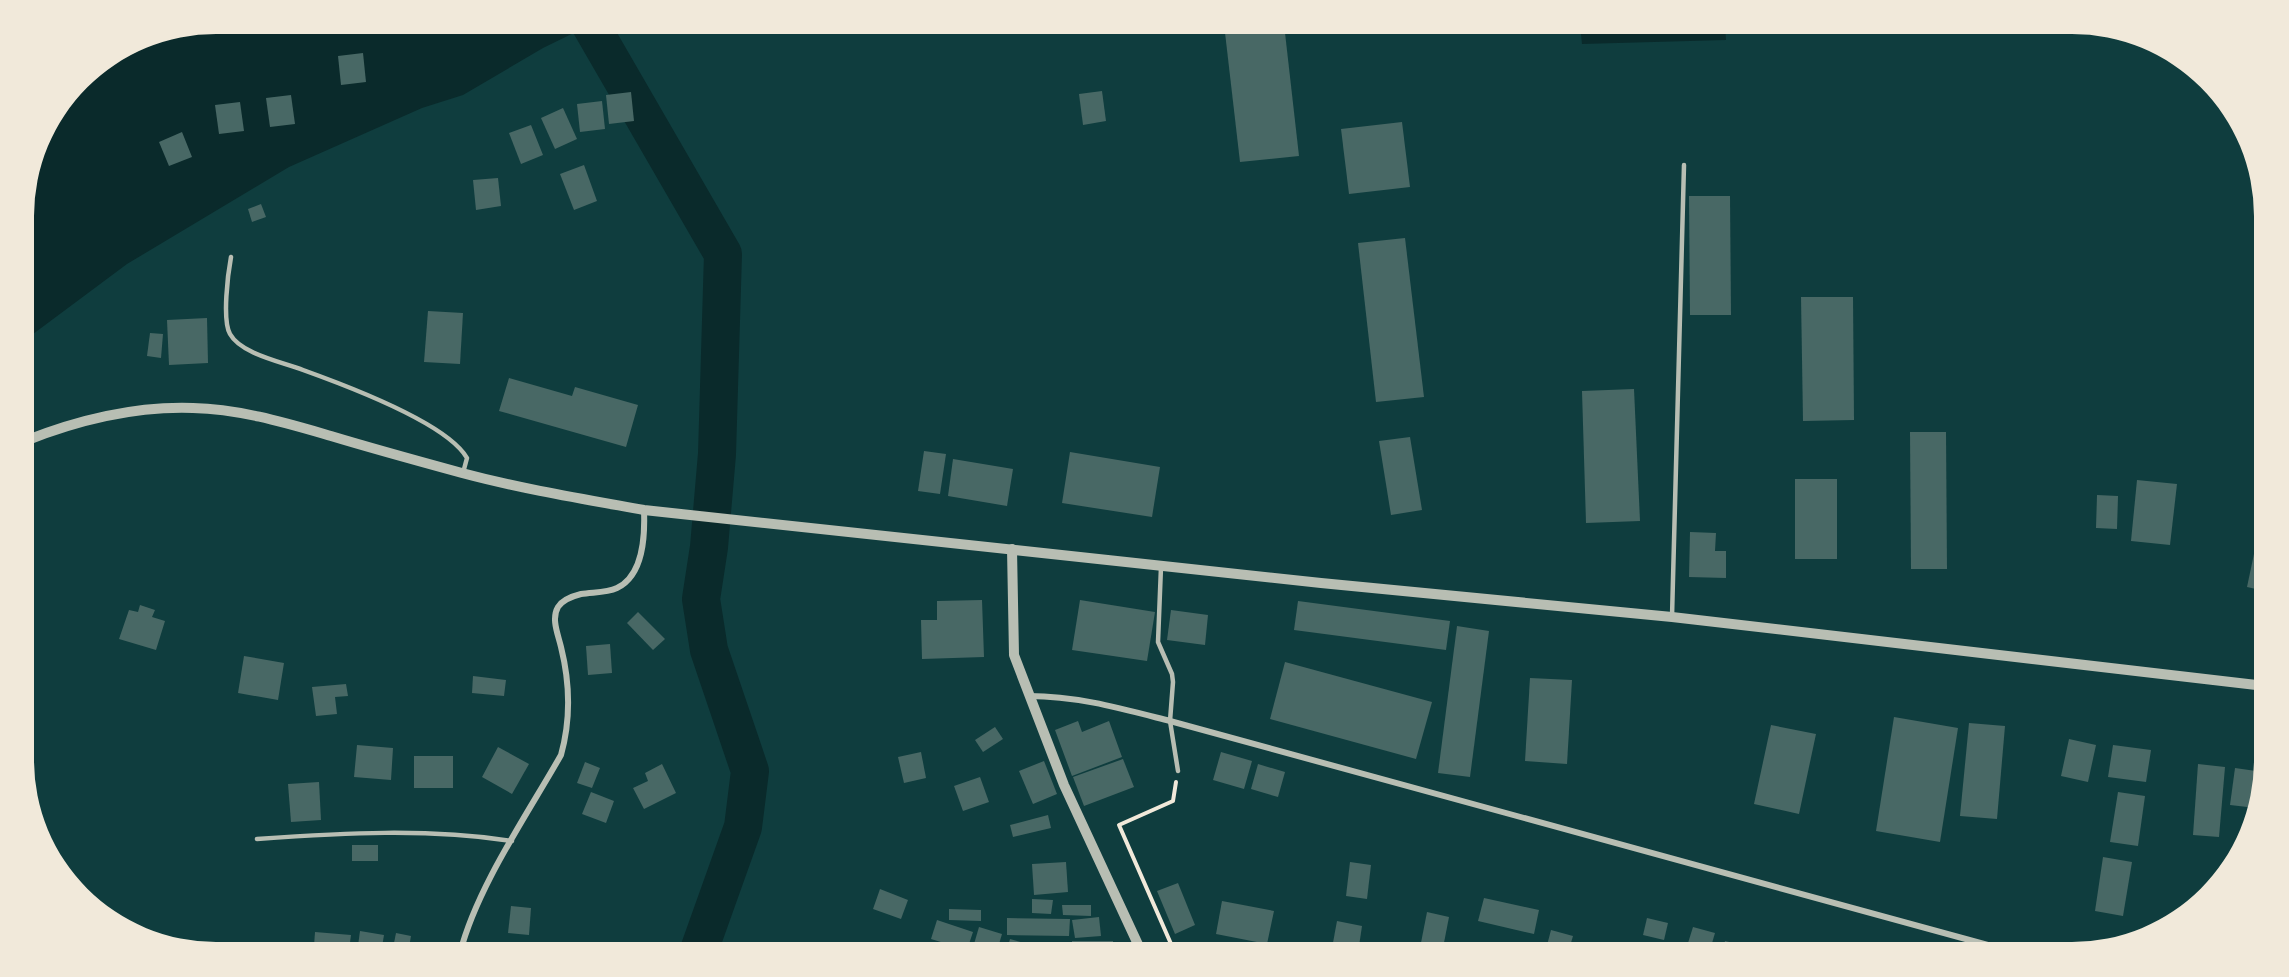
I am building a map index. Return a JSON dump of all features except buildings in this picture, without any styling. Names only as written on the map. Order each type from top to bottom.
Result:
[{"type":"street","points":[[35,437],[62,427],[106,416],[150,410],[194,408],[288,424],[464,473],[560,495],[644,510],[1672,617],[2254,686]]},
{"type":"street","points":[[463,942],[484,892],[561,755],[567,732],[569,703],[567,674],[555,615],[559,605],[567,598],[607,591],[627,581],[636,567],[642,549],[645,531],[644,510]]},
{"type":"street","points":[[1012,549],[1014,655],[1064,785],[1137,942]]},
{"type":"street","points":[[1029,696],[1052,696],[1090,701],[1170,721],[1977,942]]},
{"type":"lane","points":[[1672,617],[1684,165]]},
{"type":"lane","points":[[231,257],[226,292],[230,333],[245,349],[336,381],[437,430],[462,450],[467,458],[464,473]]},
{"type":"lane","points":[[1161,565],[1158,642],[1173,682],[1170,721],[1178,771]]},
{"type":"lane","points":[[257,839],[359,832],[445,834],[512,841]]},
{"type":"path","points":[[1170,942],[1119,825],[1173,801],[1178,771]]},
{"type":"water","points":[[216,34],[572,34],[463,95],[422,108],[289,167],[127,264],[35,333],[35,204],[41,169],[48,147],[59,125],[88,88],[115,65],[136,53],[169,41]]},
{"type":"water","points":[[1581,34],[1726,34],[1726,40],[1582,44]]},
{"type":"waterway","points":[[596,34],[723,254],[717,454],[709,547],[701,599],[709,650],[750,771],[743,827],[702,942]]}]
